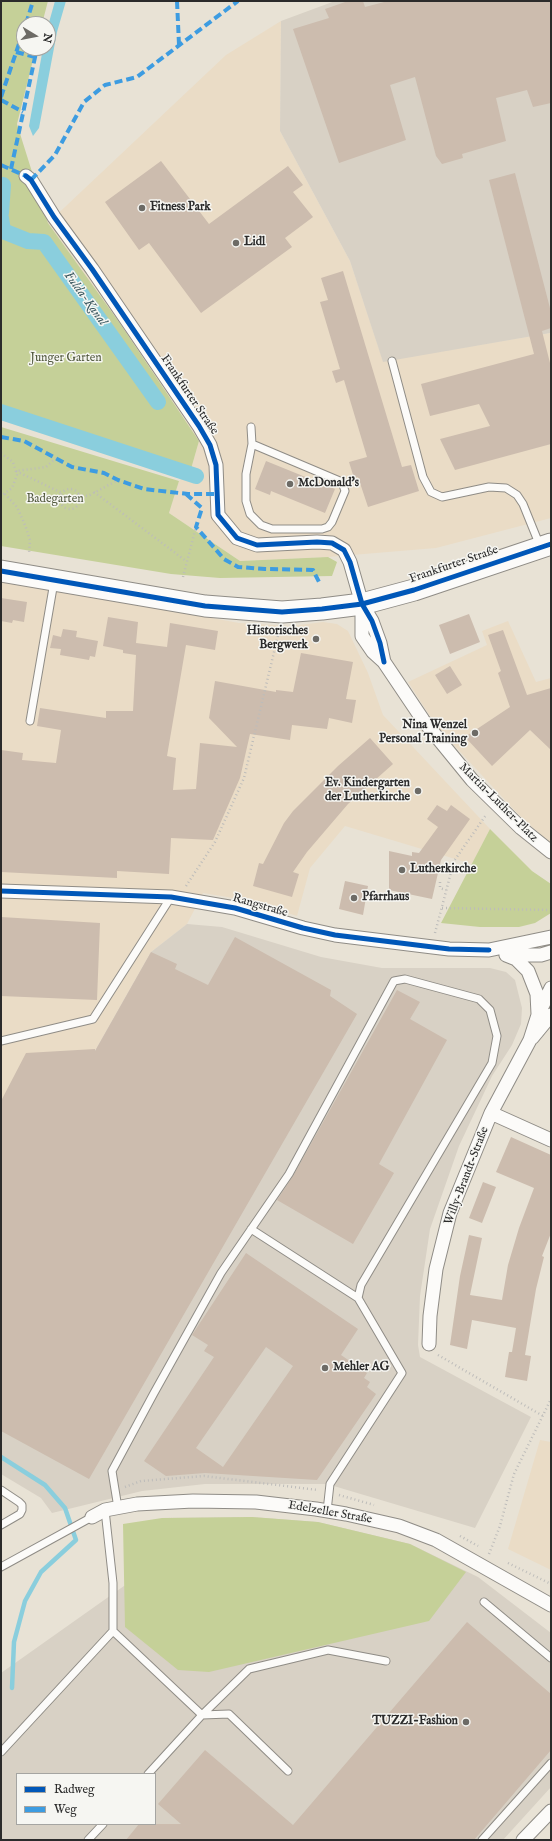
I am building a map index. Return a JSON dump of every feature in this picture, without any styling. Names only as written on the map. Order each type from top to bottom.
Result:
[{"type":"main road","name":"Frankfurter Straße","points":[[1,571],[234,609],[282,612],[362,604],[414,590],[546,545]]},
{"type":"street","name":"Frankfurter Straße","points":[[26,176],[31,180],[54,217],[92,268],[203,432],[210,445],[216,466],[218,515],[237,538],[257,545],[317,542],[332,543],[340,547],[348,555],[362,604]]},
{"type":"street","name":"Martin-Luther-Platz","points":[[362,604],[372,621],[384,662],[423,720],[472,780],[521,828],[547,849],[551,860]]},
{"type":"street","name":"Rangstraße","points":[[1,891],[170,897],[235,908],[303,928],[335,935],[449,949],[489,950],[551,937]]},
{"type":"street","name":"Rangstraße","points":[[489,950],[506,955],[541,955],[551,952]]},
{"type":"street","points":[[506,955],[516,959],[528,971],[537,994],[538,1015]]},
{"type":"street","name":"Willy-Brandt-Straße","points":[[429,1344],[430,1316],[436,1269],[450,1213],[491,1112],[530,1040],[538,1015],[551,988]]},
{"type":"street","name":"Willy-Brandt-Straße","points":[[530,1040],[551,1015]]},
{"type":"street","points":[[491,1112],[551,1140]]},
{"type":"street","name":"Edelzeller Straße","points":[[92,1517],[105,1510],[137,1504],[168,1501],[256,1502],[327,1510],[373,1520],[418,1533],[483,1566],[551,1605]]},
{"type":"street","points":[[523,1840],[551,1811]]},
{"type":"lane","points":[[392,361],[423,477],[431,492],[442,497],[489,487],[506,488],[517,495],[546,545]]},
{"type":"lane","points":[[251,426],[252,444],[246,474],[246,502],[250,514],[261,525],[272,529],[322,529],[328,527],[332,522],[345,491],[342,482],[252,444]]},
{"type":"lane","points":[[30,721],[55,580]]},
{"type":"lane","points":[[1,1041],[93,1019],[170,897]]},
{"type":"lane","points":[[118,1508],[112,1471],[221,1274],[289,1174],[394,981],[405,979],[479,999],[490,1010],[497,1036],[492,1063],[361,1285],[358,1298]]},
{"type":"lane","points":[[252,1229],[358,1298],[402,1374],[330,1484],[327,1510]]},
{"type":"lane","points":[[1,1490],[19,1502],[22,1505],[22,1510],[20,1514],[1,1525]]},
{"type":"lane","points":[[1,1752],[113,1631],[113,1583],[105,1510]]},
{"type":"lane","points":[[1,1567],[61,1532],[92,1517]]},
{"type":"lane","points":[[484,1602],[551,1658]]},
{"type":"lane","points":[[113,1631],[202,1715],[229,1714],[288,1771]]},
{"type":"lane","points":[[149,1773],[202,1715],[249,1669],[328,1650],[386,1661]]},
{"type":"lane","points":[[482,1840],[551,1762]]},
{"type":"lane","points":[[88,1840],[102,1825]]},
{"type":"path","points":[[1,453],[13,462],[16,471],[15,482],[12,488],[1,496]]},
{"type":"path","points":[[16,471],[46,467],[56,458]]},
{"type":"path","points":[[16,471],[62,493]]},
{"type":"path","points":[[78,495],[78,504],[70,509],[62,505],[60,499],[62,493],[71,489],[78,495],[88,496],[118,480]]},
{"type":"path","points":[[94,492],[186,561]]},
{"type":"path","points":[[4,494],[16,507],[25,525],[30,540],[29,554]]},
{"type":"path","points":[[183,577],[196,527]]},
{"type":"path","points":[[186,886],[215,842],[244,778],[279,631]]},
{"type":"path","points":[[435,933],[454,860],[486,815]]},
{"type":"path","points":[[446,890],[440,888],[441,882],[448,883]]},
{"type":"path","points":[[441,908],[551,910]]},
{"type":"path","points":[[438,1355],[543,1416]]},
{"type":"path","points":[[483,1566],[500,1526],[514,1474],[551,1399]]},
{"type":"shaded area","points":[[335,1],[551,1],[551,335],[550,333],[383,362],[350,261],[280,131],[281,21]]},
{"type":"shaded area","points":[[281,21],[280,131],[350,261],[383,361],[550,333],[551,518],[436,548],[328,557],[240,561],[169,513],[179,481],[191,469],[199,441],[119,322],[48,223],[226,55]]},
{"type":"shaded area","points":[[1,581],[78,593],[239,623],[292,626],[323,622],[337,624],[348,631],[368,673],[383,715],[490,829],[472,864],[345,826],[310,868],[297,916],[245,900],[203,893],[187,924],[151,952],[1,1217]]},
{"type":"shaded area","points":[[508,621],[536,682],[551,678],[551,844],[518,814],[437,727],[408,682],[487,645],[482,631]]},
{"type":"shaded area","points":[[187,924],[222,927],[321,957],[382,968],[490,968],[506,972],[515,980],[522,1008],[521,1024],[512,1045],[492,1076],[459,1146],[430,1229],[420,1296],[418,1345],[420,1357],[531,1417],[475,1528],[327,1484],[205,1484],[142,1491],[52,1513],[41,1498],[1,1474],[1,1217],[151,952]]},
{"type":"shaded area","points":[[540,1440],[551,1442],[551,1570],[508,1549]]},
{"type":"shaded area","points":[[252,1517],[318,1522],[410,1544],[478,1577],[551,1633],[551,1787],[503,1840],[1,1840],[1,1673],[131,1581],[162,1518]]},
{"type":"green space","name":"Junger Garten","points":[[1,1],[48,1],[44,16],[16,16],[16,56],[34,56],[17,124],[48,223],[119,322],[199,441],[191,469],[1,406]]},
{"type":"green space","name":"Badegarten","points":[[1,427],[179,481],[169,513],[240,561],[328,557],[337,562],[332,576],[220,578],[171,574],[1,546]]},
{"type":"green space","points":[[490,829],[532,871],[551,884],[551,913],[535,923],[519,927],[480,927],[441,923]]},
{"type":"green space","points":[[252,1517],[318,1522],[410,1544],[466,1572],[429,1621],[209,1672],[178,1670],[125,1627],[123,1524],[162,1518]]},
{"type":"water","points":[[55,1],[66,1],[56,37],[56,16],[51,16]]},
{"type":"water","points":[[42,56],[52,56],[39,128],[33,136],[29,126]]},
{"type":"building","points":[[348,1],[363,1],[365,7],[388,1],[551,1],[551,103],[533,107],[527,90],[496,98],[506,141],[462,154],[463,158],[442,164],[436,156],[415,77],[390,85],[406,140],[339,163],[293,29],[329,18],[325,9]]},
{"type":"building","name":"Lidl","points":[[161,161],[209,224],[288,166],[303,185],[293,192],[313,217],[285,238],[292,247],[201,313],[149,243],[139,250],[105,202]]},
{"type":"building","points":[[515,173],[551,312],[551,328],[542,331],[551,367],[551,444],[455,470],[440,439],[490,426],[479,404],[430,416],[421,384],[534,354],[489,180]]},
{"type":"building","points":[[343,271],[402,467],[411,465],[419,491],[368,507],[358,477],[354,478],[349,462],[367,457],[344,380],[336,383],[332,371],[340,369],[320,302],[328,300],[321,278]]},
{"type":"building","name":"McDonald's","points":[[266,461],[335,489],[325,513],[271,491],[270,495],[255,489]]},
{"type":"building","points":[[1,598],[27,602],[24,622],[13,620],[12,623],[1,621]]},
{"type":"building","points":[[469,614],[480,642],[450,654],[439,625]]},
{"type":"building","points":[[108,617],[138,622],[136,643],[167,647],[170,623],[218,631],[215,650],[186,645],[167,756],[176,758],[173,790],[196,789],[200,743],[237,747],[209,718],[215,681],[276,692],[276,690],[293,692],[301,653],[353,662],[346,699],[356,700],[352,723],[329,718],[327,729],[292,725],[290,740],[250,734],[240,778],[213,840],[171,838],[169,874],[117,871],[117,878],[1,872],[1,750],[23,753],[22,760],[56,763],[61,730],[37,726],[40,708],[106,718],[106,711],[133,711],[136,655],[123,653],[123,650],[103,646]]},
{"type":"building","points":[[63,629],[77,631],[76,637],[98,641],[95,657],[90,656],[89,660],[60,655],[61,649],[50,648],[53,635],[61,637]]},
{"type":"building","points":[[503,630],[527,695],[551,688],[551,750],[530,730],[492,766],[465,737],[510,707],[498,673],[501,671],[488,635]]},
{"type":"building","points":[[450,666],[462,685],[447,694],[435,675]]},
{"type":"building","points":[[370,738],[393,764],[348,804],[307,852],[293,872],[299,874],[292,897],[253,886],[259,863],[263,864],[284,823],[293,811],[338,766]]},
{"type":"building","points":[[437,805],[447,811],[451,805],[470,819],[441,860],[432,899],[389,890],[389,851],[412,856],[412,852],[419,853],[438,827],[427,819]]},
{"type":"building","name":"Pfarrhaus","points":[[345,881],[368,886],[363,915],[339,909]]},
{"type":"building","points":[[1,917],[100,923],[97,1000],[1,996]]},
{"type":"building","points":[[235,937],[331,990],[330,996],[357,1014],[89,1479],[1,1431],[1,1101],[26,1053],[95,1049],[95,1051],[151,952],[177,964],[175,969],[208,985]]},
{"type":"building","points":[[397,990],[420,1002],[410,1019],[447,1040],[379,1164],[394,1173],[353,1244],[277,1200],[293,1176]]},
{"type":"building","points":[[511,1137],[551,1155],[551,1233],[542,1256],[544,1257],[536,1289],[525,1355],[531,1356],[527,1381],[505,1377],[509,1352],[512,1352],[516,1328],[472,1320],[467,1349],[450,1345],[460,1276],[469,1235],[482,1238],[470,1295],[502,1300],[508,1265],[519,1228],[534,1188],[496,1172]]},
{"type":"building","points":[[483,1182],[496,1187],[482,1223],[469,1218]]},
{"type":"building","name":"Mehler AG","points":[[246,1253],[358,1329],[341,1355],[367,1373],[364,1378],[370,1382],[367,1387],[376,1394],[317,1480],[205,1473],[166,1476],[144,1461],[214,1357],[204,1351],[208,1345],[192,1335]],"holes":[[[266,1347],[293,1366],[223,1467],[196,1448]]]},
{"type":"building","name":"TUZZI-Fashion","points":[[467,1622],[551,1694],[551,1750],[474,1840],[126,1840],[138,1825],[181,1824],[158,1804],[205,1750],[293,1825]]},
{"type":"waterway","name":"Fulda-Kanal","points":[[1,213],[3,185]]},
{"type":"waterway","name":"Fulda-Kanal","points":[[1,218],[3,231],[28,241],[44,242],[158,402]]},
{"type":"waterway","name":"Fulda-Kanal","points":[[1,412],[196,476]]},
{"type":"waterway","points":[[1,1457],[45,1485],[65,1508],[76,1540],[41,1572],[25,1601],[14,1642],[12,1688]]},
{"type":"marked path","points":[[28,16],[33,1]]},
{"type":"marked path","points":[[177,1],[179,45]]},
{"type":"marked path","points":[[31,180],[55,155],[84,102],[105,85],[137,77],[238,1]]},
{"type":"marked path","points":[[1,97],[16,53]]},
{"type":"marked path","points":[[11,169],[35,56]]},
{"type":"marked path","points":[[1,100],[23,112]]},
{"type":"marked path","points":[[1,165],[26,176]]},
{"type":"marked path","points":[[1,437],[24,441],[72,467],[104,473],[118,480],[144,489],[188,494],[216,494]]},
{"type":"marked path","points":[[186,494],[202,508],[196,527],[224,559],[238,567],[313,570],[320,584]]},
{"type":"cycle path","points":[[26,176],[31,180],[54,217],[92,269],[199,426],[210,445],[216,465],[218,515],[237,538],[257,545],[317,542],[332,543],[344,550],[350,562],[362,604],[372,621],[380,643],[384,662]]},
{"type":"cycle path","points":[[1,571],[205,606],[282,612],[362,604],[414,590],[551,544]]},
{"type":"cycle path","points":[[1,891],[171,897],[235,908],[303,928],[335,935],[449,949],[489,950]]},
{"type":"place","name":"Fitness Park","points":[[142,208]]},
{"type":"place","name":"Lidl","points":[[236,243]]},
{"type":"place","name":"McDonald's","points":[[290,484]]},
{"type":"place","name":"Historisches Bergwerk","points":[[316,639]]},
{"type":"place","name":"Nina Wenzel Personal Training","points":[[475,733]]},
{"type":"place","name":"Ev. Kindergarten der Lutherkirche","points":[[418,791]]},
{"type":"place","name":"Lutherkirche","points":[[402,870]]},
{"type":"place","name":"Pfarrhaus","points":[[354,898]]},
{"type":"place","name":"Mehler AG","points":[[325,1368]]},
{"type":"place","name":"TUZZI-Fashion","points":[[466,1722]]}]
